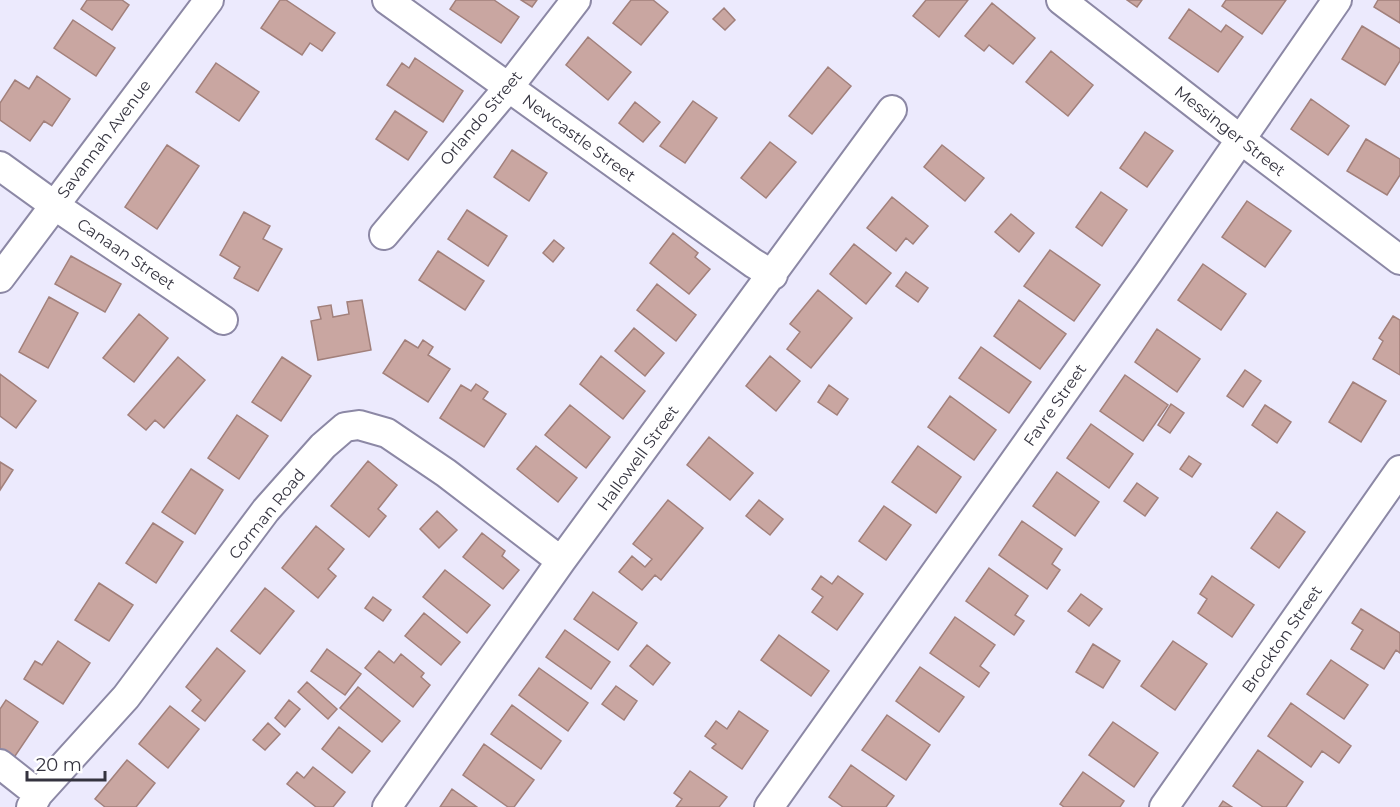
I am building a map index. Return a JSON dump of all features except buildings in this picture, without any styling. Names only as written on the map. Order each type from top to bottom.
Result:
[{"type":"street","name":"Savannah Avenue","points":[[0,278],[210,0]]},
{"type":"street","name":"Newcastle Street","points":[[387,0],[753,263],[772,274]]},
{"type":"street","name":"Orlando Street","points":[[384,235],[508,88],[576,0]]},
{"type":"street","name":"Messinger Street","points":[[1061,0],[1400,260]]},
{"type":"street","name":"Favre Street","points":[[768,807],[1149,272],[1337,0]]},
{"type":"street","name":"Hallowell Street","points":[[387,807],[561,561],[892,110]]},
{"type":"street","name":"Canaan Street","points":[[0,166],[223,320]]},
{"type":"street","name":"Corman Road","points":[[34,800],[126,697],[266,510],[323,446],[345,428],[359,425],[387,433],[446,473],[561,561]]},
{"type":"street","name":"Brockton Street","points":[[1164,807],[1400,470]]},
{"type":"street","points":[[0,764],[34,800]]}]
